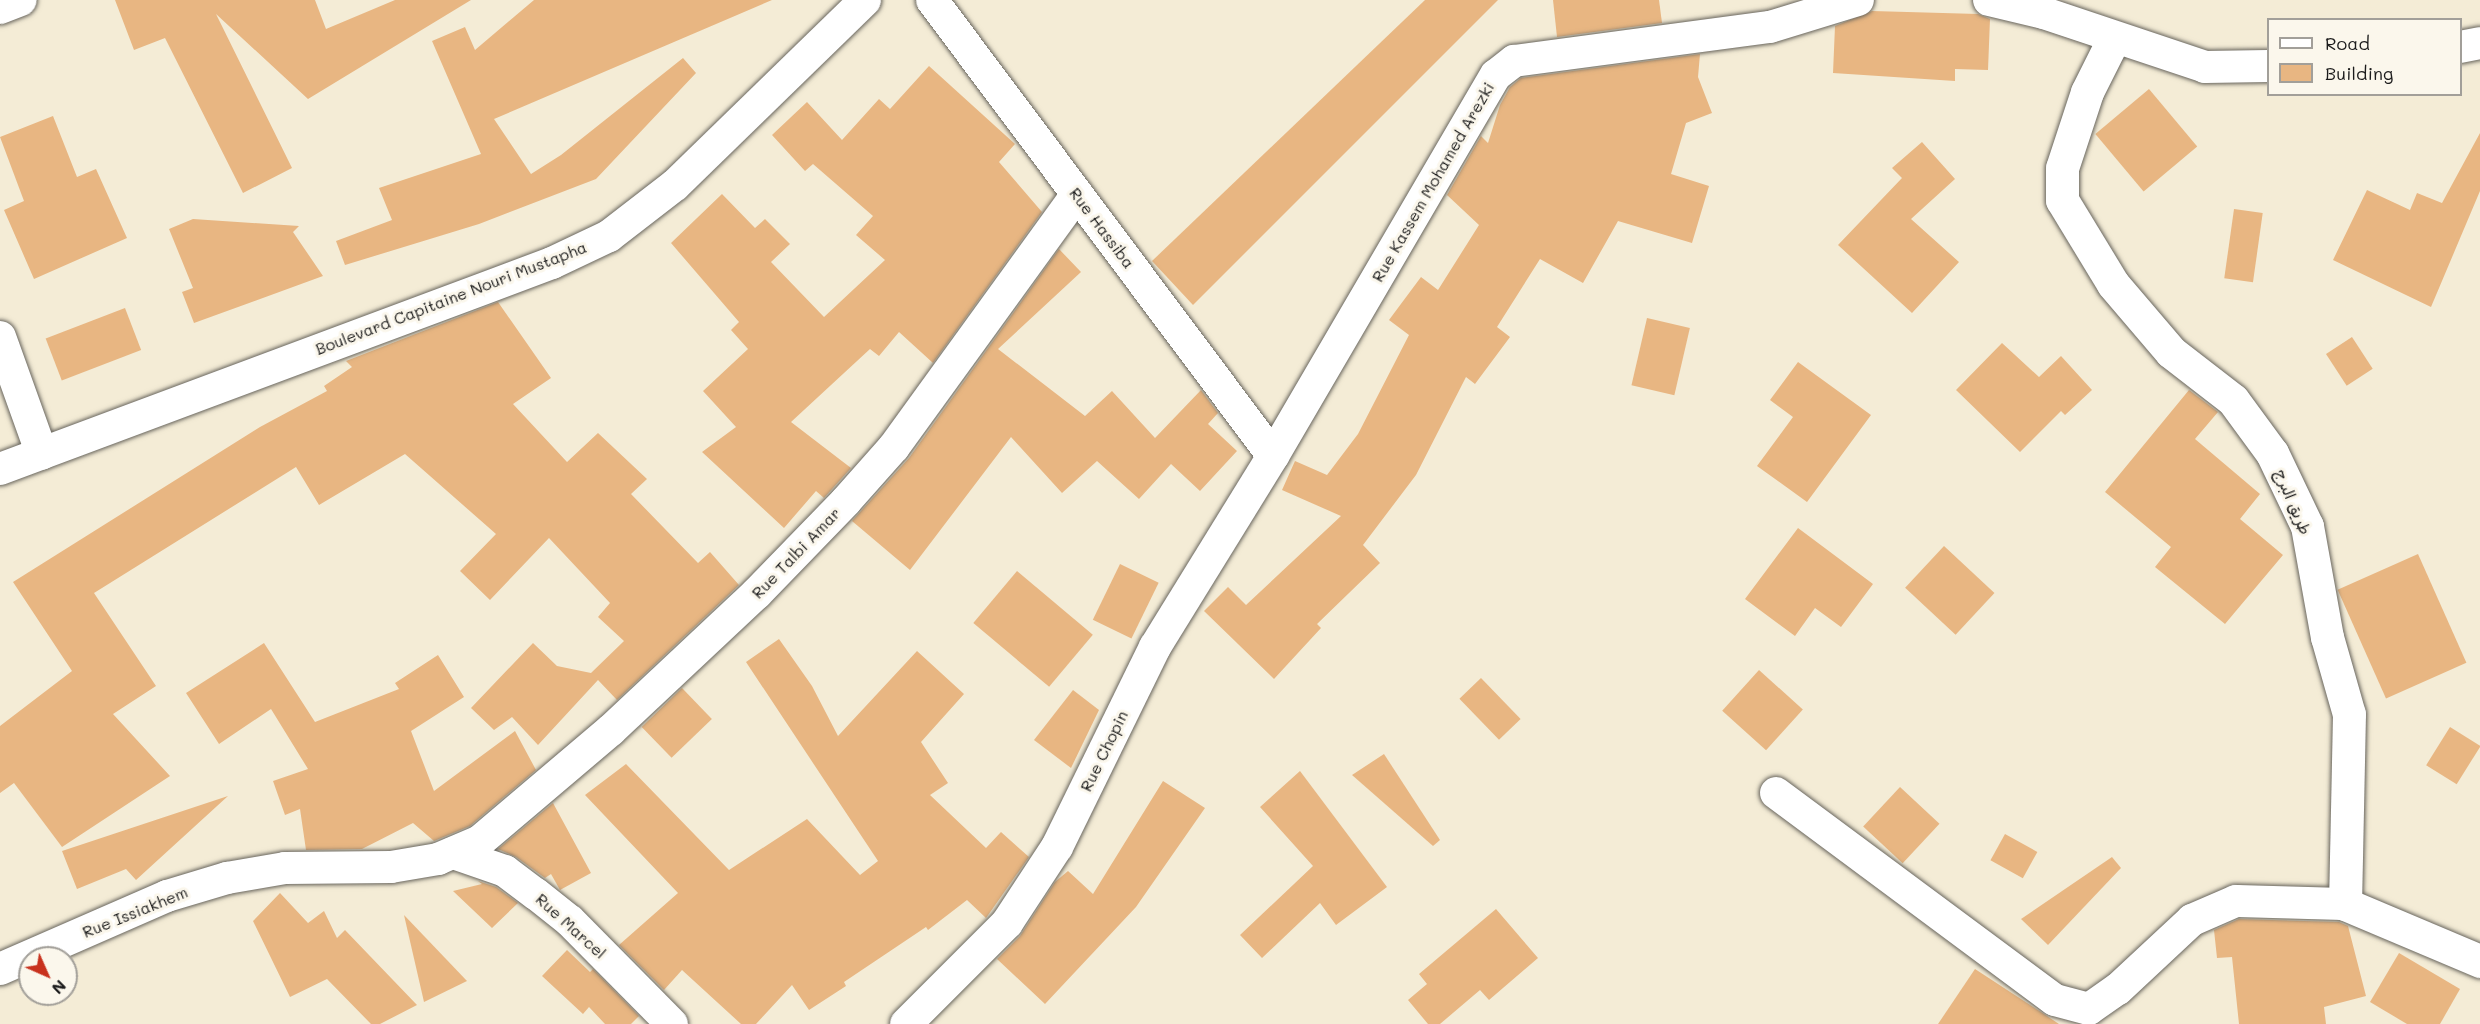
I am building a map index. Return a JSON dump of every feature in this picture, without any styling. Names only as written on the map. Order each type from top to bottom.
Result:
[{"type":"street","points":[[0,8],[21,0]]},
{"type":"street","name":"Boulevard Capitaine Nouri Mustapha","points":[[0,469],[552,263],[609,236],[675,185],[865,0]]},
{"type":"street","name":"Rue Hassiba","points":[[932,0],[1273,456]]},
{"type":"street","name":"Rue Kassem Mohamed Arezki","points":[[1273,456],[1496,75],[1514,61],[1598,47],[1770,27],[1858,0]]},
{"type":"street","points":[[1989,0],[2044,13],[2205,68],[2267,66]]},
{"type":"street","name":"طريق البرج","points":[[2114,38],[2087,92],[2062,168],[2062,200],[2113,284],[2170,352],[2233,400],[2272,453],[2307,526],[2327,637],[2349,714],[2345,904]]},
{"type":"street","points":[[2462,47],[2480,43]]},
{"type":"street","name":"Rue Talbi Amar","points":[[453,853],[480,841],[611,730],[756,594],[831,517],[894,447],[1077,194]]},
{"type":"street","points":[[0,338],[42,454]]},
{"type":"street","name":"Rue Chopin","points":[[906,1024],[1007,923],[1057,846],[1155,647],[1273,456]]},
{"type":"street","points":[[1776,793],[2055,1000],[2089,1009],[2118,989],[2192,920],[2236,902],[2345,904],[2480,961]]},
{"type":"street","name":"Rue Issiakhem","points":[[0,969],[167,896],[226,878],[285,868],[391,867],[453,853]]},
{"type":"street","name":"Rue Marcel","points":[[453,853],[505,871],[537,894],[570,921],[672,1024]]},
{"type":"building","points":[[115,0],[315,0],[326,29],[395,0],[471,0],[308,99],[216,14],[292,168],[243,193],[165,38],[134,50]]},
{"type":"building","points":[[534,0],[772,0],[494,119],[531,174],[561,155],[683,58],[696,73],[596,179],[479,224],[345,265],[336,241],[392,220],[379,188],[481,154],[432,41],[465,27],[475,50]]},
{"type":"building","points":[[1425,0],[1498,0],[1193,305],[1152,261]]},
{"type":"building","points":[[1553,0],[1659,0],[1662,23],[1557,37]]},
{"type":"building","points":[[1872,11],[1978,14],[1990,19],[1988,70],[1955,69],[1955,81],[1833,73],[1835,26]]},
{"type":"building","points":[[1700,54],[1698,77],[1712,113],[1686,123],[1671,174],[1709,186],[1692,243],[1618,221],[1583,283],[1540,259],[1497,327],[1510,337],[1475,384],[1466,377],[1416,475],[1363,545],[1380,563],[1317,624],[1321,628],[1274,679],[1204,611],[1228,587],[1246,605],[1341,516],[1282,490],[1295,461],[1327,475],[1358,434],[1409,335],[1389,320],[1421,277],[1438,290],[1479,225],[1447,195],[1481,136],[1488,143],[1500,105],[1510,87],[1521,78]]},
{"type":"building","points":[[929,66],[1015,144],[999,162],[1042,212],[933,363],[899,332],[879,356],[870,349],[791,422],[851,468],[824,498],[816,491],[784,528],[702,452],[736,427],[703,391],[748,349],[731,330],[739,322],[671,243],[722,194],[755,228],[765,219],[790,244],[771,262],[824,317],[885,260],[856,235],[873,216],[813,164],[805,171],[772,135],[807,102],[842,140],[879,99],[890,109]]},
{"type":"building","points":[[2149,89],[2197,146],[2144,191],[2095,134]]},
{"type":"building","points":[[53,116],[77,177],[96,169],[127,238],[34,279],[4,210],[24,201],[0,137]]},
{"type":"building","points":[[2480,133],[2480,191],[2431,307],[2333,260],[2367,190],[2410,210],[2417,193],[2442,203]]},
{"type":"building","points":[[1922,142],[1955,179],[1911,219],[1959,262],[1912,313],[1838,245],[1902,178],[1892,168]]},
{"type":"building","points":[[2234,209],[2263,213],[2253,282],[2224,278]]},
{"type":"building","points":[[193,219],[299,226],[293,232],[323,276],[194,323],[182,292],[193,288],[169,229]]},
{"type":"building","points":[[1059,249],[1081,272],[998,349],[1085,416],[1112,391],[1155,438],[1201,390],[1218,413],[1208,424],[1237,451],[1200,491],[1171,464],[1139,499],[1097,461],[1062,493],[1011,437],[910,570],[852,521],[909,458]]},
{"type":"building","points":[[498,302],[551,378],[513,404],[567,462],[598,433],[647,479],[631,494],[698,563],[710,552],[739,585],[617,700],[598,680],[538,745],[512,717],[494,730],[471,708],[533,643],[557,666],[591,673],[624,641],[598,617],[610,603],[549,538],[490,600],[460,571],[496,534],[405,454],[319,505],[296,467],[94,593],[156,686],[113,714],[170,776],[62,847],[14,783],[0,793],[0,726],[72,671],[13,582],[260,427],[327,391],[324,386],[352,367],[346,361]]},
{"type":"building","points":[[125,308],[141,350],[62,380],[46,338]]},
{"type":"building","points":[[1647,318],[1690,328],[1674,395],[1631,385]]},
{"type":"building","points":[[2352,337],[2373,369],[2347,386],[2326,354]]},
{"type":"building","points":[[2002,343],[2039,377],[2061,356],[2092,390],[2065,415],[2061,411],[2020,452],[1956,390]]},
{"type":"building","points":[[1798,362],[1871,415],[1807,502],[1757,466],[1793,417],[1770,400]]},
{"type":"building","points":[[2189,390],[2218,412],[2195,439],[2260,494],[2240,519],[2283,555],[2225,624],[2155,567],[2171,547],[2105,492]]},
{"type":"building","points":[[1798,528],[1873,584],[1841,627],[1815,608],[1795,636],[1745,599]]},
{"type":"building","points":[[1944,546],[1994,593],[1956,635],[1905,588]]},
{"type":"building","points":[[2418,554],[2466,663],[2386,699],[2338,590]]},
{"type":"building","points":[[1120,564],[1159,583],[1131,639],[1093,620]]},
{"type":"building","points":[[1017,571],[1093,635],[1049,687],[973,623]]},
{"type":"building","points":[[779,639],[812,686],[838,736],[917,651],[964,694],[921,742],[948,783],[930,795],[986,848],[1001,832],[1029,857],[986,918],[967,900],[928,930],[926,927],[844,982],[846,986],[809,1010],[792,985],[756,1024],[741,1024],[682,970],[664,990],[619,945],[678,893],[585,795],[626,764],[729,870],[807,819],[860,875],[878,861],[746,662]]},
{"type":"building","points":[[264,643],[315,722],[399,689],[395,683],[438,655],[464,697],[411,731],[434,791],[515,731],[536,770],[470,826],[434,841],[413,823],[362,849],[306,850],[300,809],[285,815],[273,781],[308,769],[271,709],[219,744],[186,693]]},
{"type":"building","points":[[1759,670],[1803,709],[1766,750],[1722,711]]},
{"type":"building","points":[[1481,678],[1521,719],[1499,740],[1459,699]]},
{"type":"building","points":[[682,688],[712,719],[672,758],[642,727]]},
{"type":"building","points":[[1073,690],[1099,710],[1071,768],[1034,740]]},
{"type":"building","points":[[2450,727],[2480,746],[2457,784],[2426,765]]},
{"type":"building","points":[[1384,754],[1440,840],[1433,846],[1352,775]]},
{"type":"building","points":[[1300,771],[1387,887],[1336,925],[1320,903],[1262,958],[1240,935],[1313,866],[1260,807]]},
{"type":"building","points":[[1163,781],[1205,808],[1136,907],[1045,1004],[997,959],[1020,936],[1055,882],[1068,871],[1093,894]]},
{"type":"building","points":[[1900,787],[1939,824],[1903,863],[1863,826]]},
{"type":"building","points":[[228,796],[136,880],[126,869],[77,889],[62,851]]},
{"type":"building","points":[[553,803],[591,873],[560,890],[551,874],[545,878],[516,857],[498,849]]},
{"type":"building","points":[[2005,834],[2037,852],[2023,878],[1990,860]]},
{"type":"building","points":[[2112,857],[2121,868],[2048,945],[2021,919]]},
{"type":"building","points":[[478,881],[496,887],[518,903],[492,928],[453,891],[482,884]]},
{"type":"building","points":[[280,893],[308,923],[324,911],[337,938],[345,930],[417,1005],[380,1024],[371,1024],[327,979],[290,997],[253,921]]},
{"type":"building","points":[[1496,909],[1538,958],[1489,1000],[1480,990],[1440,1024],[1428,1024],[1408,1000],[1427,984],[1419,974]]},
{"type":"building","points":[[404,915],[467,981],[424,1002]]},
{"type":"building","points":[[2239,919],[2339,922],[2348,926],[2366,996],[2324,1007],[2326,1024],[2239,1024],[2232,957],[2217,958],[2214,930]]},
{"type":"building","points":[[567,950],[590,972],[593,969],[639,1016],[631,1024],[605,1024],[589,1007],[583,1014],[542,976]]},
{"type":"building","points":[[2399,953],[2460,989],[2440,1024],[2407,1024],[2370,1002]]},
{"type":"building","points":[[1975,969],[2044,1014],[2059,1024],[1938,1024]]}]
